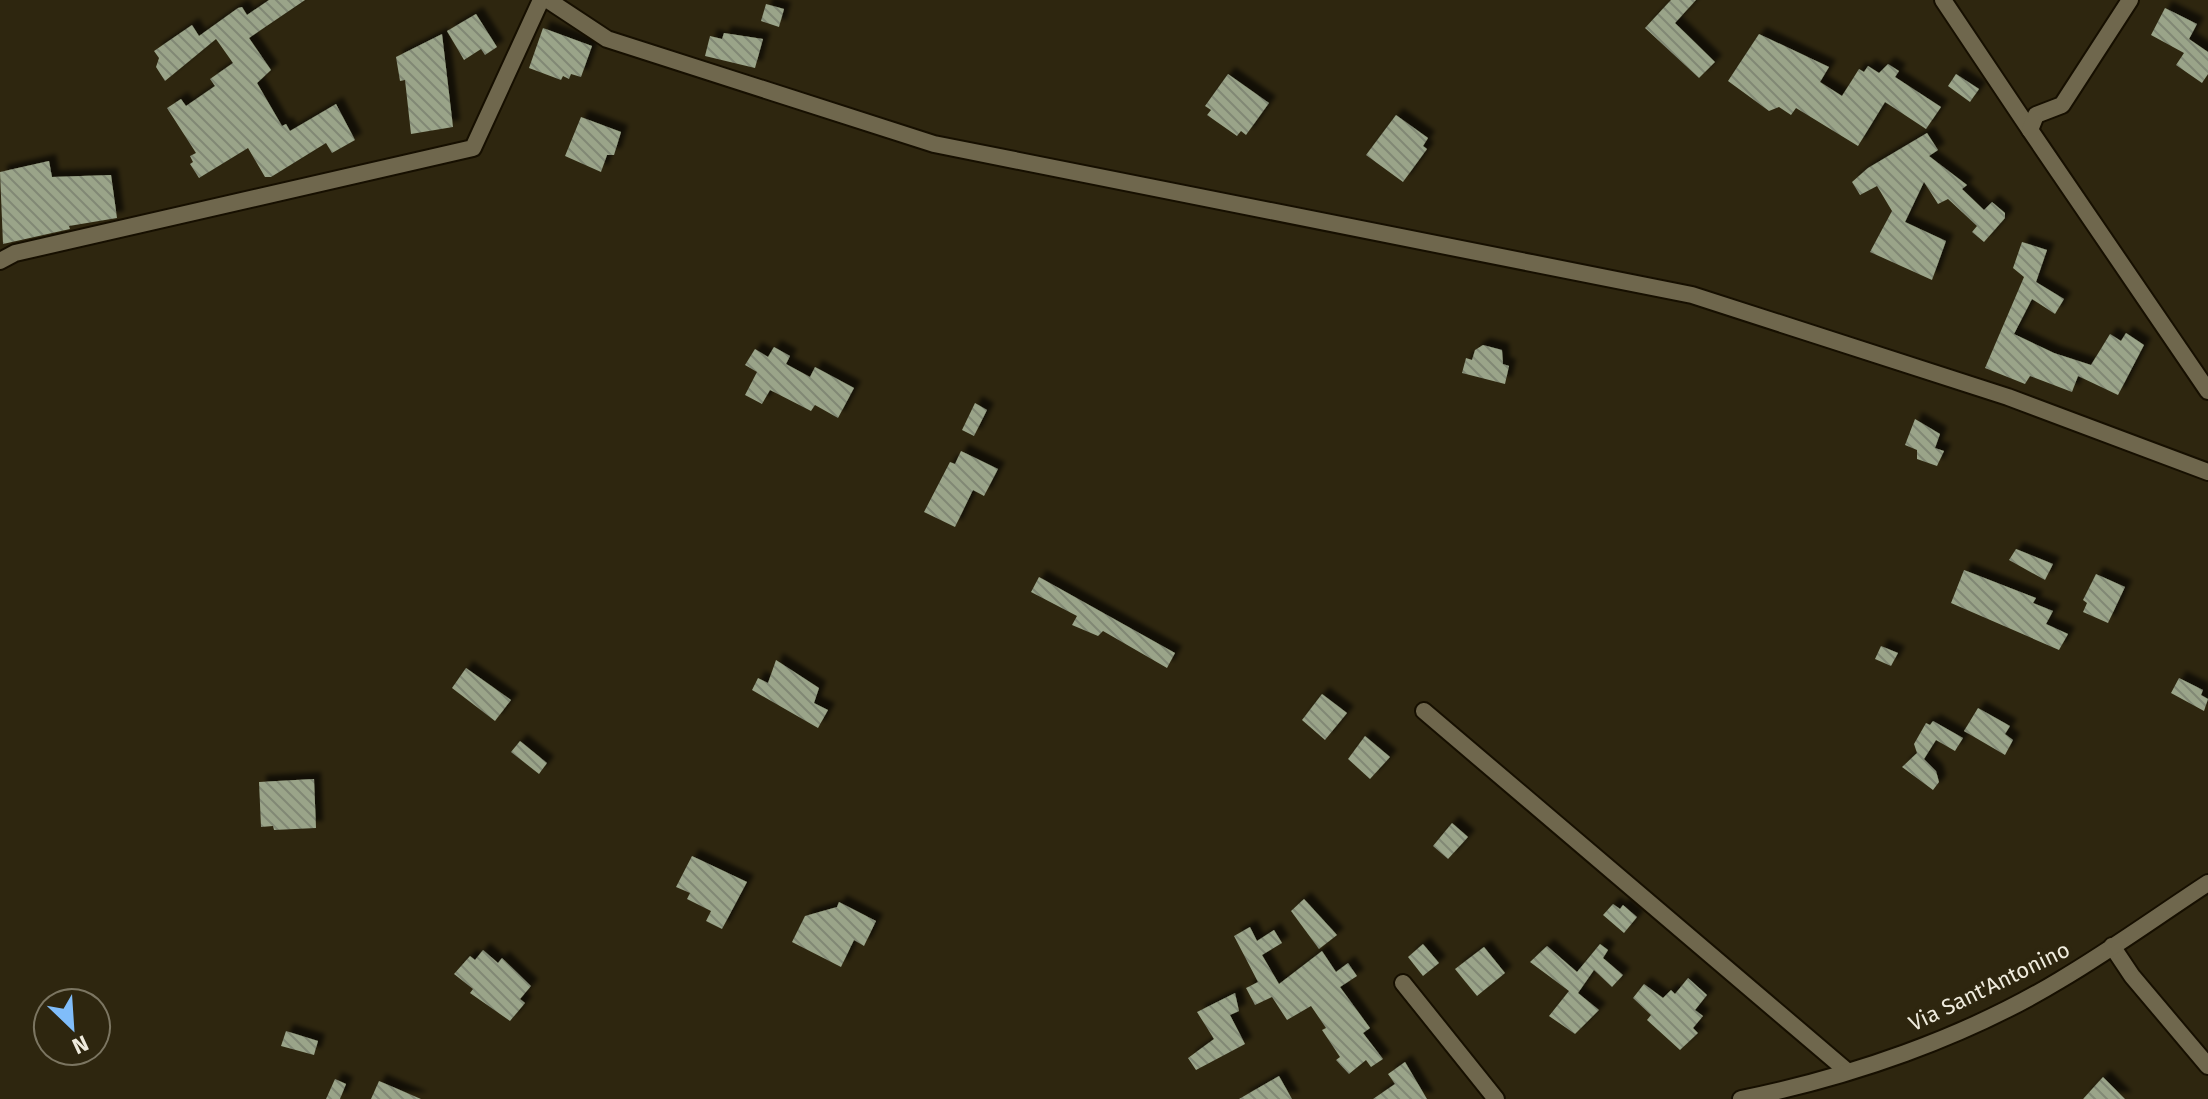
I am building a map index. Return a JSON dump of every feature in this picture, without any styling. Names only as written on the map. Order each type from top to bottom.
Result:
[{"type":"street","points":[[0,261],[15,253],[473,148],[541,0]]},
{"type":"street","points":[[548,0],[607,39],[934,144],[1692,295],[2008,397],[2208,472]]},
{"type":"street","points":[[1943,0],[2208,391]]},
{"type":"street","points":[[2030,130],[2036,115],[2062,105],[2130,0]]},
{"type":"street","points":[[1424,711],[1847,1071]]},
{"type":"street","name":"Via Sant'Antonino","points":[[1741,1099],[1820,1083],[1954,1033],[2059,981],[2208,883]]},
{"type":"street","points":[[2112,946],[2132,976],[2208,1066]]},
{"type":"street","points":[[1403,983],[1496,1099]]},
{"type":"building","points":[[269,0],[305,0],[249,38],[271,70],[257,83],[282,126],[286,124],[290,131],[336,104],[355,140],[332,153],[326,143],[271,177],[265,177],[248,148],[199,178],[190,164],[193,162],[190,156],[196,153],[167,108],[181,99],[186,106],[215,86],[210,79],[233,63],[216,39],[165,81],[156,67],[159,58],[154,51],[192,25],[199,36],[238,8],[242,7],[247,15]]},
{"type":"building","points":[[1671,0],[1696,0],[1675,23],[1715,62],[1699,78],[1645,28]]},
{"type":"building","points":[[766,4],[784,9],[779,27],[761,21]]},
{"type":"building","points":[[2165,8],[2197,24],[2189,39],[2208,52],[2208,74],[2202,83],[2176,65],[2184,53],[2151,35]]},
{"type":"building","points":[[476,14],[497,47],[485,55],[481,49],[464,60],[447,31]]},
{"type":"building","points":[[543,28],[592,46],[581,77],[571,74],[569,79],[563,76],[561,80],[529,68]]},
{"type":"building","points":[[724,33],[763,39],[755,68],[705,56],[710,36],[722,39]]},
{"type":"building","points":[[442,34],[453,127],[411,134],[405,80],[400,81],[396,57]]},
{"type":"building","points":[[1759,34],[1829,67],[1820,82],[1842,96],[1859,69],[1864,72],[1868,66],[1879,73],[1888,64],[1899,71],[1895,77],[1941,107],[1926,129],[1885,102],[1858,146],[1796,108],[1791,115],[1779,107],[1769,111],[1728,81]]},
{"type":"building","points":[[1228,74],[1269,103],[1246,135],[1241,131],[1237,136],[1207,115],[1211,110],[1205,106]]},
{"type":"building","points":[[1956,74],[1979,89],[1970,102],[1948,86]]},
{"type":"building","points":[[1396,115],[1428,138],[1423,146],[1427,149],[1403,182],[1366,155]]},
{"type":"building","points":[[581,117],[621,132],[614,155],[607,155],[601,172],[565,156]]},
{"type":"building","points":[[1927,133],[1938,150],[1929,156],[1967,185],[1962,189],[1984,210],[1992,202],[2005,213],[2005,218],[1984,242],[1972,232],[1977,226],[1948,199],[1938,204],[1924,182],[1905,222],[1946,241],[1932,280],[1870,252],[1892,211],[1877,186],[1860,195],[1852,182],[1868,168]]},
{"type":"building","points":[[49,161],[52,177],[111,175],[117,218],[69,226],[70,229],[3,244],[0,172]]},
{"type":"building","points":[[2022,242],[2047,250],[2036,282],[2064,299],[2055,314],[2032,299],[2014,334],[2054,353],[2091,365],[2110,334],[2121,341],[2126,333],[2144,345],[2118,395],[2078,376],[2072,392],[2030,376],[2025,384],[1985,368],[2024,277],[2013,268]]},
{"type":"building","points":[[1483,345],[1502,350],[1503,364],[1509,366],[1505,384],[1462,373],[1466,358],[1472,360],[1475,350]]},
{"type":"building","points":[[774,347],[790,356],[786,364],[810,377],[815,367],[854,388],[838,418],[815,405],[811,411],[770,390],[762,404],[745,395],[757,372],[745,365],[755,349],[768,357]]},
{"type":"building","points":[[975,403],[987,410],[974,436],[962,430]]},
{"type":"building","points":[[1915,419],[1940,434],[1935,448],[1944,451],[1937,466],[1917,459],[1917,450],[1905,445]]},
{"type":"building","points":[[961,451],[998,469],[984,496],[973,490],[955,527],[924,512],[950,462],[955,464]]},
{"type":"building","points":[[2016,549],[2053,564],[2045,580],[2009,560]]},
{"type":"building","points":[[1964,570],[2036,598],[2033,603],[2053,611],[2046,624],[2068,634],[2059,650],[1951,603]]},
{"type":"building","points":[[2096,574],[2125,587],[2108,623],[2083,612],[2087,603],[2083,600]]},
{"type":"building","points":[[1039,577],[1175,653],[1167,668],[1103,631],[1098,636],[1072,625],[1077,616],[1031,592]]},
{"type":"building","points":[[1881,646],[1898,653],[1891,666],[1875,659]]},
{"type":"building","points":[[776,660],[819,688],[814,703],[828,710],[818,728],[752,690],[758,678],[768,683]]},
{"type":"building","points":[[466,668],[511,700],[495,721],[452,688]]},
{"type":"building","points":[[2179,678],[2203,690],[2201,695],[2208,699],[2204,711],[2171,693]]},
{"type":"building","points":[[1322,694],[1347,713],[1325,740],[1302,720]]},
{"type":"building","points":[[1978,708],[2010,726],[2005,734],[2013,740],[2005,755],[1964,731]]},
{"type":"building","points":[[1933,721],[1963,738],[1955,751],[1936,740],[1924,759],[1936,771],[1939,782],[1933,790],[1902,767],[1917,753],[1914,744],[1926,723],[1930,725]]},
{"type":"building","points":[[1365,736],[1390,757],[1370,779],[1348,759]]},
{"type":"building","points":[[520,741],[547,763],[539,774],[511,752]]},
{"type":"building","points":[[314,779],[316,828],[274,830],[273,826],[261,827],[259,782]]},
{"type":"building","points":[[1452,823],[1468,837],[1448,859],[1433,846]]},
{"type":"building","points":[[692,856],[747,882],[722,929],[706,921],[711,911],[687,899],[690,893],[676,887]]},
{"type":"building","points":[[1304,899],[1337,935],[1319,949],[1291,911]]},
{"type":"building","points":[[839,902],[876,921],[864,946],[854,940],[841,967],[792,942],[805,916],[837,907]]},
{"type":"building","points":[[1613,904],[1620,909],[1623,905],[1637,917],[1624,933],[1603,915]]},
{"type":"building","points":[[1250,927],[1257,941],[1274,930],[1282,943],[1262,955],[1279,984],[1322,951],[1336,972],[1348,963],[1357,976],[1340,987],[1370,1028],[1363,1033],[1383,1059],[1371,1067],[1366,1060],[1349,1074],[1336,1060],[1340,1057],[1311,1006],[1287,1020],[1272,997],[1255,1005],[1246,988],[1258,982],[1234,936]]},
{"type":"building","points":[[1423,944],[1439,963],[1423,976],[1408,957]]},
{"type":"building","points":[[1600,944],[1608,950],[1603,958],[1623,975],[1612,987],[1594,970],[1578,993],[1599,1010],[1575,1034],[1549,1016],[1569,991],[1530,962],[1547,946],[1577,972]]},
{"type":"building","points":[[1484,947],[1505,973],[1477,996],[1455,969]]},
{"type":"building","points":[[483,950],[498,963],[502,958],[531,986],[520,999],[525,1003],[510,1021],[470,993],[473,989],[454,974],[470,956],[475,960]]},
{"type":"building","points":[[1688,978],[1707,995],[1695,1010],[1703,1016],[1693,1028],[1698,1033],[1680,1050],[1647,1020],[1651,1015],[1633,998],[1644,984],[1663,998],[1671,990],[1675,994]]},
{"type":"building","points":[[1235,993],[1239,1011],[1230,1015],[1245,1044],[1196,1070],[1188,1058],[1214,1039],[1197,1012]]},
{"type":"building","points":[[286,1031],[318,1041],[314,1055],[281,1046]]},
{"type":"building","points":[[1405,1062],[1427,1099],[1373,1099],[1395,1084],[1388,1074]]},
{"type":"building","points":[[1279,1076],[1292,1099],[1239,1099]]},
{"type":"building","points":[[2103,1077],[2125,1099],[2083,1099]]},
{"type":"building","points":[[335,1079],[346,1084],[340,1099],[326,1099]]},
{"type":"building","points":[[379,1081],[421,1099],[371,1099]]}]
